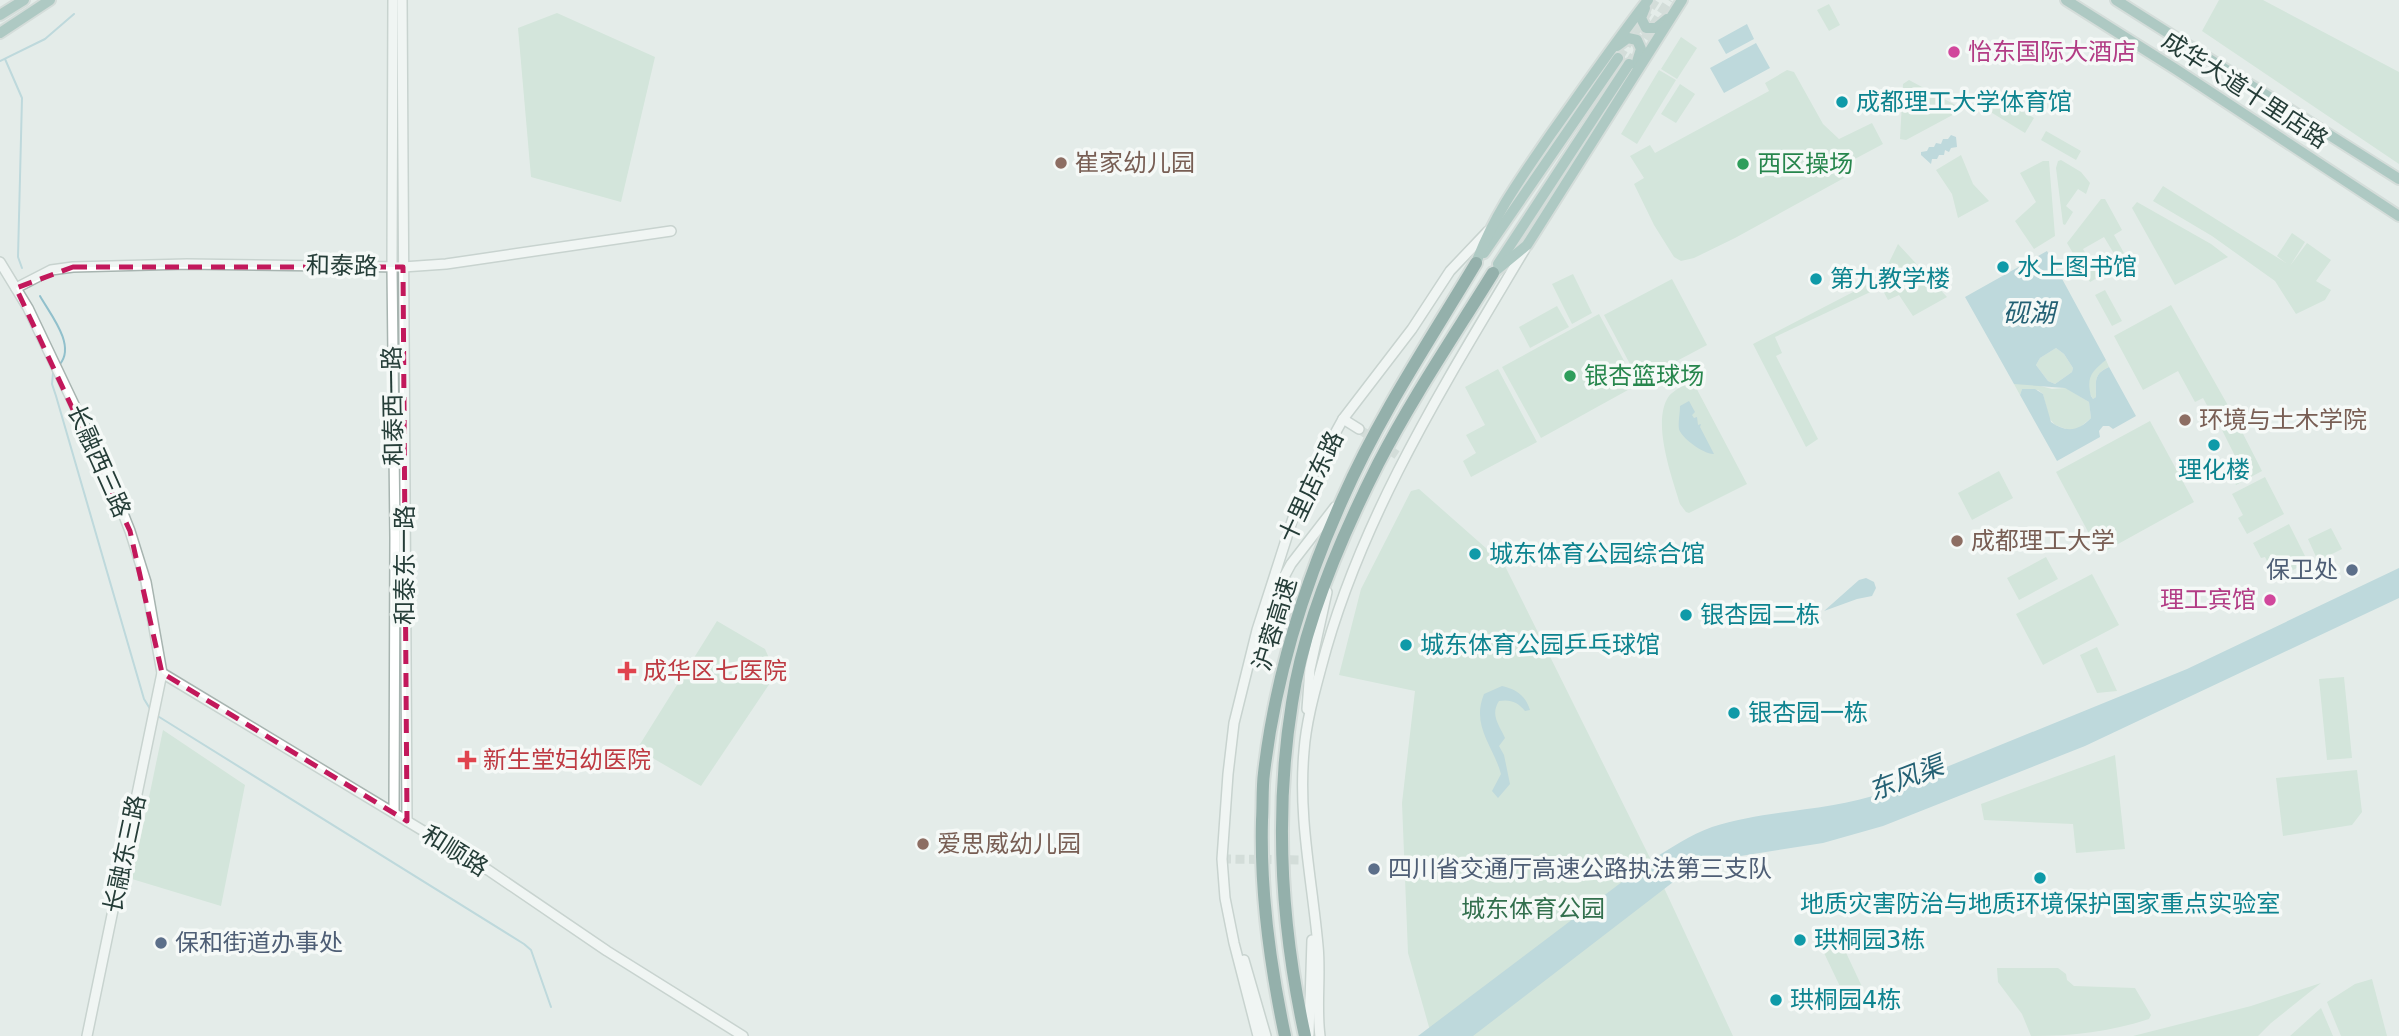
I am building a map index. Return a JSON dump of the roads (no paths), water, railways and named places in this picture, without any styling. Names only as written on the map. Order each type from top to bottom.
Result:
[{"type":"highway","name":"沪蓉高速","points":[[1285,1036],[1265,915],[1262,845],[1264,775],[1279,683],[1319,555],[1345,494],[1387,412],[1476,263]]},
{"type":"highway","name":"沪蓉高速","points":[[1307,1036],[1296,995],[1284,914],[1281,846],[1283,783],[1292,702],[1304,649],[1338,551],[1379,462],[1493,273]]},
{"type":"main road","points":[[0,15],[24,0]]},
{"type":"main road","points":[[0,33],[50,0]]},
{"type":"main road","points":[[1649,0],[1641,18],[1646,28],[1651,29],[1661,25],[1680,3]]},
{"type":"main road","points":[[1476,263],[1489,229],[1516,186],[1598,66],[1649,0]]},
{"type":"main road","name":"成华大道十里店路","points":[[2067,0],[2399,216]]},
{"type":"main road","name":"成华大道十里店路","points":[[2116,0],[2399,179]]},
{"type":"main road","points":[[1493,273],[1527,245],[1680,3]]},
{"type":"main road","points":[[1598,66],[1622,41],[1628,38],[1637,40],[1641,49],[1640,58],[1627,87]]},
{"type":"main road","points":[[1476,263],[1618,58]]},
{"type":"main road","points":[[1493,273],[1629,64]]},
{"type":"street","name":"和泰西一路","points":[[393,0],[391,267],[395,537],[394,813]]},
{"type":"street","points":[[402,0],[403,267]]},
{"type":"street","name":"十里店东路","points":[[1258,1036],[1225,898],[1223,835],[1234,723],[1256,634],[1293,519],[1316,468],[1343,419],[1412,329],[1450,271],[1489,229]]},
{"type":"street","name":"和泰路","points":[[16,288],[51,270],[73,267],[187,264],[403,267],[459,262],[671,231]]},
{"type":"street","points":[[1304,749],[1315,690],[1332,624],[1401,458],[1527,245]]},
{"type":"street","name":"长融西三路","points":[[0,262],[29,308],[103,466],[130,531],[146,582],[162,673]]},
{"type":"street","name":"和泰东一路","points":[[403,267],[407,821]]},
{"type":"street","points":[[1343,419],[1359,429]]},
{"type":"street","points":[[1256,634],[1292,564],[1345,494]]},
{"type":"street","points":[[1320,1036],[1318,947],[1301,809],[1310,669],[1338,551]]},
{"type":"street","name":"和顺路","points":[[162,673],[488,870],[607,951],[743,1036]]},
{"type":"street","name":"长融东三路","points":[[87,1036],[162,673]]},
{"type":"street","points":[[1307,1036],[1312,988],[1312,896]]},
{"type":"street","points":[[1225,898],[1266,1036]]},
{"type":"water","points":[[1747,24],[1754,39],[1726,54],[1718,40]]},
{"type":"water","points":[[1756,43],[1770,68],[1724,93],[1710,68]]},
{"type":"water","points":[[1951,135],[1956,137],[1957,147],[1951,148],[1949,152],[1945,150],[1944,155],[1932,159],[1931,164],[1921,155],[1921,152],[1934,147],[1936,143],[1941,144],[1943,139],[1948,139]]},
{"type":"water","name":"砚湖","points":[[2047,251],[2106,360],[2091,375],[2091,396],[2093,399],[2096,397],[2098,376],[2109,367],[2136,416],[2113,429],[2103,426],[2099,431],[2100,437],[2057,461],[2020,395],[2022,389],[2035,389],[2043,394],[2051,422],[2067,429],[2082,426],[2091,418],[2089,402],[2065,388],[2014,384],[1965,297]],"holes":[[[2056,348],[2064,354],[2073,368],[2072,372],[2055,384],[2048,381],[2036,365],[2040,358]]]},
{"type":"water","points":[[1689,401],[1695,412],[1692,415],[1697,417],[1698,425],[1701,424],[1700,427],[1714,454],[1699,449],[1679,429],[1680,406]]},
{"type":"water","points":[[2399,568],[2399,598],[2085,746],[1883,826],[1823,843],[1715,860],[1681,876],[1473,1036],[1418,1036],[1651,860],[1696,834],[1733,821],[1864,799],[1885,792],[2187,669]]},
{"type":"water","points":[[1866,578],[1874,582],[1876,588],[1872,596],[1824,611],[1859,580]]},
{"type":"water","points":[[1502,686],[1520,694],[1530,710],[1525,711],[1517,703],[1507,700],[1499,701],[1496,706],[1496,720],[1505,738],[1499,746],[1504,755],[1510,784],[1498,798],[1492,791],[1501,774],[1480,716],[1484,694]]},
{"type":"waterway","points":[[0,61],[45,39],[74,14]]},
{"type":"waterway","points":[[5,59],[22,98],[18,257],[22,268]]},
{"type":"waterway","points":[[40,296],[63,339],[65,348],[60,364]]},
{"type":"waterway","points":[[53,373],[52,384],[144,699],[152,712]]},
{"type":"waterway","points":[[156,715],[524,944],[531,950],[551,1007]]},
{"type":"tunnel","points":[[1618,58],[1655,0]]},
{"type":"tunnel","points":[[1629,64],[1670,0]]},
{"type":"tunnel","points":[[1359,429],[1397,455]]},
{"type":"tunnel","points":[[1222,859],[1306,860]]},
{"type":"place","name":"怡东国际大酒店","points":[[1954,52]]},
{"type":"place","name":"成都理工大学体育馆","points":[[1842,102]]},
{"type":"place","name":"崔家幼儿园","points":[[1061,163]]},
{"type":"place","name":"西区操场","points":[[1743,164]]},
{"type":"place","name":"水上图书馆","points":[[2003,267]]},
{"type":"place","name":"第九教学楼","points":[[1816,279]]},
{"type":"place","name":"银杏篮球场","points":[[1570,376]]},
{"type":"place","name":"环境与土木学院","points":[[2185,420]]},
{"type":"place","name":"理化楼","points":[[2214,445]]},
{"type":"place","name":"成都理工大学","points":[[1957,541]]},
{"type":"place","name":"城东体育公园综合馆","points":[[1475,554]]},
{"type":"place","name":"保卫处","points":[[2352,570]]},
{"type":"place","name":"理工宾馆","points":[[2270,600]]},
{"type":"place","name":"银杏园二栋","points":[[1686,615]]},
{"type":"place","name":"城东体育公园乒乓球馆","points":[[1406,645]]},
{"type":"place","name":"成华区七医院","points":[[627,671]]},
{"type":"place","name":"银杏园一栋","points":[[1734,713]]},
{"type":"place","name":"新生堂妇幼医院","points":[[467,760]]},
{"type":"place","name":"爱思威幼儿园","points":[[923,844]]},
{"type":"place","name":"四川省交通厅高速公路执法第三支队","points":[[1374,869]]},
{"type":"place","name":"地质灾害防治与地质环境保护国家重点实验室","points":[[2040,878]]},
{"type":"place","name":"珙桐园3栋","points":[[1800,940]]},
{"type":"place","name":"保和街道办事处","points":[[161,943]]},
{"type":"place","name":"珙桐园4栋","points":[[1776,1000]]},
{"type":"water label","name":"东风渠","points":[[1906,778]]},
{"type":"park label","name":"城东体育公园","points":[[1533,909]]}]
